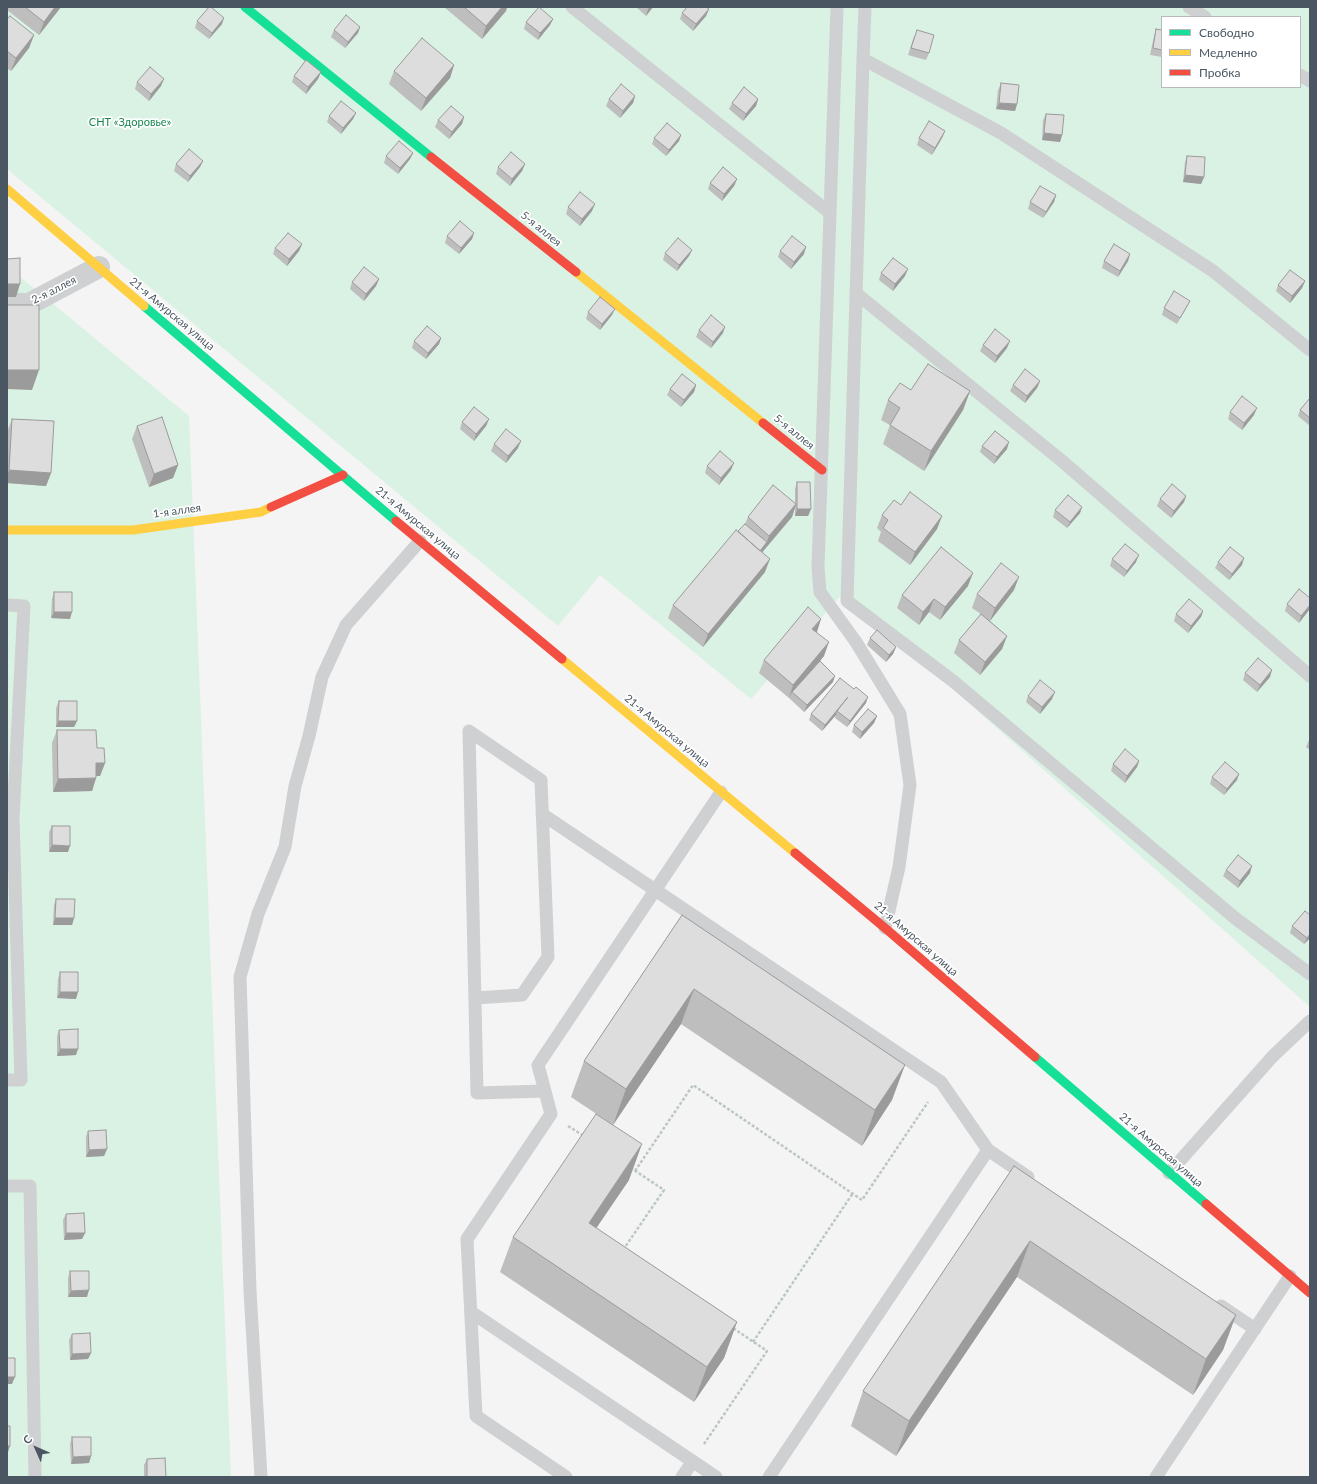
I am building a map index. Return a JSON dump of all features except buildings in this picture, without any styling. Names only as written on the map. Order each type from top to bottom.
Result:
[{"type":"main road","name":"5-я аллея","points":[[246,7],[822,470]]},
{"type":"main road","name":"21-я Амурская улица","points":[[7,189],[420,541],[885,928],[1168,1173],[1310,1293]]},
{"type":"main road","name":"1-я аллея","points":[[7,530],[133,530],[261,512],[343,475]]},
{"type":"street","name":"2-я аллея","points":[[7,304],[29,304],[99,267]]},
{"type":"lane","points":[[572,7],[830,213]]},
{"type":"lane","points":[[837,7],[818,567],[820,592],[856,642],[900,714],[910,785],[899,867],[885,928]]},
{"type":"lane","points":[[864,7],[857,294],[847,601],[953,681],[1234,918],[1310,974]]},
{"type":"lane","points":[[863,59],[1008,137],[1213,271],[1310,350]]},
{"type":"lane","points":[[1301,76],[1310,81]]},
{"type":"lane","points":[[857,294],[1062,461],[1310,676]]},
{"type":"lane","points":[[261,1477],[250,1291],[240,977],[258,914],[285,847],[295,786],[309,736],[322,677],[346,625],[420,541]]},
{"type":"lane","points":[[7,605],[24,606],[10,818],[21,1080],[7,1080]]},
{"type":"lane","points":[[475,998],[522,995],[548,957],[541,780],[469,732],[477,1093],[545,1091]]},
{"type":"lane","points":[[566,1477],[476,1416],[467,1239],[551,1114],[538,1065],[721,792]]},
{"type":"lane","points":[[542,814],[941,1082],[988,1150],[1040,1185]]},
{"type":"lane","points":[[1168,1173],[1273,1056],[1310,1021]]},
{"type":"lane","points":[[769,1477],[988,1150]]},
{"type":"lane","points":[[7,1186],[30,1186],[35,1477]]},
{"type":"lane","points":[[1156,1477],[1290,1276]]},
{"type":"lane","points":[[1209,1299],[1255,1329]]},
{"type":"lane","points":[[471,1312],[716,1477]]},
{"type":"lane","points":[[682,1477],[693,1461]]},
{"type":"path","points":[[635,1171],[693,1086],[862,1200],[941,1082]]},
{"type":"path","points":[[551,1114],[590,1140]]},
{"type":"path","points":[[621,1253],[664,1190],[629,1166]]},
{"type":"path","points":[[753,1342],[853,1193]]},
{"type":"path","points":[[693,1461],[767,1351],[727,1324]]},
{"type":"green space","name":"СНТ «Здоровье»","points":[[7,7],[1310,7],[1310,1007],[844,592],[751,699],[600,575],[558,626],[7,169]]},
{"type":"green space","points":[[7,266],[189,416],[231,1477],[7,1477]]},
{"type":"traffic: fast","points":[[245,7],[431,157]]},
{"type":"traffic: fast","points":[[144,306],[396,521]]},
{"type":"traffic: fast","points":[[1035,1057],[1206,1204]]},
{"type":"traffic: slow","points":[[7,189],[144,306]]},
{"type":"traffic: slow","points":[[576,272],[763,423]]},
{"type":"traffic: slow","points":[[7,530],[133,530],[261,512],[271,507]]},
{"type":"traffic: slow","points":[[562,659],[795,853]]},
{"type":"traffic: jam","points":[[431,157],[576,272]]},
{"type":"traffic: jam","points":[[763,423],[822,470]]},
{"type":"traffic: jam","points":[[271,507],[343,475]]},
{"type":"traffic: jam","points":[[396,521],[562,659]]},
{"type":"traffic: jam","points":[[795,853],[1035,1057]]},
{"type":"traffic: jam","points":[[1206,1204],[1310,1293]]}]
